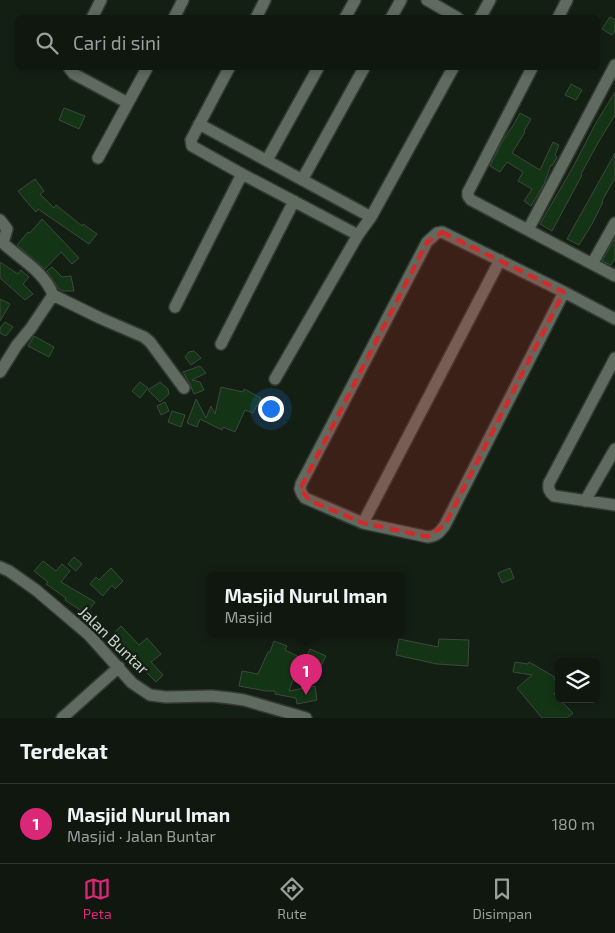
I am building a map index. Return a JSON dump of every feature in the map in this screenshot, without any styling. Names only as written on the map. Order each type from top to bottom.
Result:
[{"type":"street","points":[[94,15],[101,0]]},
{"type":"street","points":[[176,15],[183,0]]},
{"type":"street","points":[[258,15],[265,0]]},
{"type":"street","points":[[347,15],[355,0]]},
{"type":"street","points":[[393,15],[401,0]]},
{"type":"street","points":[[427,0],[453,15]]},
{"type":"street","points":[[482,15],[490,0]]},
{"type":"street","points":[[560,15],[567,0]]},
{"type":"street","points":[[528,230],[615,65]]},
{"type":"street","points":[[71,70],[74,74],[128,103]]},
{"type":"street","points":[[98,158],[146,70]]},
{"type":"street","points":[[228,70],[190,140],[192,146],[358,235]]},
{"type":"street","points":[[267,160],[317,70]]},
{"type":"street","points":[[302,180],[363,70]]},
{"type":"street","points":[[275,379],[358,235],[371,217],[452,70]]},
{"type":"street","points":[[531,70],[468,192],[468,196],[471,200],[615,276]]},
{"type":"street","points":[[200,124],[371,217]]},
{"type":"street","points":[[175,306],[242,174]]},
{"type":"street","points":[[221,344],[294,201]]},
{"type":"street","points":[[0,220],[7,229],[3,243],[42,277],[50,286],[53,295],[144,337],[150,342],[184,388]]},
{"type":"street","points":[[592,264],[615,223]]},
{"type":"street","points":[[564,292],[440,532],[428,537],[363,523],[310,501],[302,494],[300,484],[427,242],[437,233],[442,232],[500,260],[564,292],[615,319]]},
{"type":"street","points":[[363,523],[500,260]]},
{"type":"street","points":[[0,372],[53,295]]},
{"type":"street","points":[[615,358],[548,488],[554,496],[615,505]]},
{"type":"street","points":[[585,501],[615,450]]},
{"type":"street","name":"Jalan Buntar","points":[[0,567],[36,590],[89,634],[120,667],[132,683],[150,695],[166,697],[212,696],[244,700],[306,718]]},
{"type":"street","points":[[62,718],[120,667]]},
{"type":"highlighted area","points":[[442,232],[564,292],[445,525],[428,537],[363,523],[310,501],[300,489],[427,242]]},
{"type":"building","points":[[610,17],[615,20],[615,31],[612,35],[602,29]]},
{"type":"building","points":[[571,84],[582,90],[576,100],[565,95]]},
{"type":"building","points":[[615,92],[615,115],[581,174],[552,231],[540,224]]},
{"type":"building","points":[[64,108],[85,116],[79,129],[59,120]]},
{"type":"building","points":[[520,113],[531,119],[512,153],[540,170],[553,142],[559,145],[555,155],[557,157],[551,165],[544,184],[531,206],[524,201],[532,189],[518,181],[523,172],[507,162],[500,172],[490,166]]},
{"type":"building","points":[[615,153],[615,178],[592,224],[579,245],[567,239]]},
{"type":"building","points":[[35,179],[44,191],[40,194],[54,208],[56,205],[82,226],[83,224],[97,234],[89,244],[38,209],[36,212],[26,201],[18,191]]},
{"type":"building","points":[[42,219],[79,258],[72,264],[61,252],[45,269],[17,245]]},
{"type":"building","points":[[615,238],[615,258],[611,265],[602,261]]},
{"type":"building","points":[[0,262],[18,274],[21,270],[29,277],[23,284],[33,294],[25,300],[0,278]]},
{"type":"building","points":[[52,267],[62,277],[71,276],[74,291],[59,289],[47,271]]},
{"type":"building","points":[[0,299],[10,304],[0,321]]},
{"type":"building","points":[[5,322],[13,327],[6,336],[0,333],[0,328]]},
{"type":"building","points":[[34,336],[54,347],[49,357],[28,346]]},
{"type":"building","points":[[194,351],[201,358],[191,365],[185,357],[189,352]]},
{"type":"building","points":[[200,366],[206,373],[192,380],[200,382],[204,390],[194,394],[183,372]]},
{"type":"building","points":[[140,382],[148,388],[140,398],[132,391]]},
{"type":"building","points":[[160,382],[168,389],[169,394],[160,402],[148,390]]},
{"type":"building","points":[[221,387],[243,392],[244,389],[261,398],[253,413],[245,410],[235,432],[223,427],[222,430],[200,419],[197,427],[187,423],[196,399],[206,418],[211,406],[215,414]]},
{"type":"building","points":[[165,402],[169,411],[161,415],[157,406]]},
{"type":"building","points":[[172,411],[185,415],[181,427],[168,422]]},
{"type":"building","points":[[74,557],[82,564],[76,571],[68,564]]},
{"type":"building","points":[[43,561],[56,571],[62,564],[70,571],[61,582],[95,602],[86,614],[65,600],[66,598],[46,584],[48,582],[34,571]]},
{"type":"building","points":[[111,568],[123,581],[115,589],[112,585],[103,596],[90,584],[96,577],[99,580]]},
{"type":"building","points":[[510,568],[514,578],[502,583],[498,573]]},
{"type":"building","points":[[121,626],[139,645],[147,638],[161,654],[151,662],[163,675],[156,682],[136,662],[134,663],[125,650],[128,648],[114,633]]},
{"type":"building","points":[[399,639],[438,647],[439,639],[469,640],[468,666],[437,664],[396,655]]},
{"type":"building","points":[[274,641],[287,646],[285,650],[305,660],[310,649],[326,656],[315,677],[297,668],[289,691],[315,686],[317,700],[297,704],[296,698],[275,694],[275,691],[239,686],[242,671],[258,674]]},
{"type":"building","points":[[515,662],[528,664],[529,662],[555,677],[555,703],[563,703],[573,713],[567,718],[542,718],[517,688],[532,675],[513,672]]},
{"type":"place","name":"Masjid Nurul Iman","points":[[306,695]]}]
